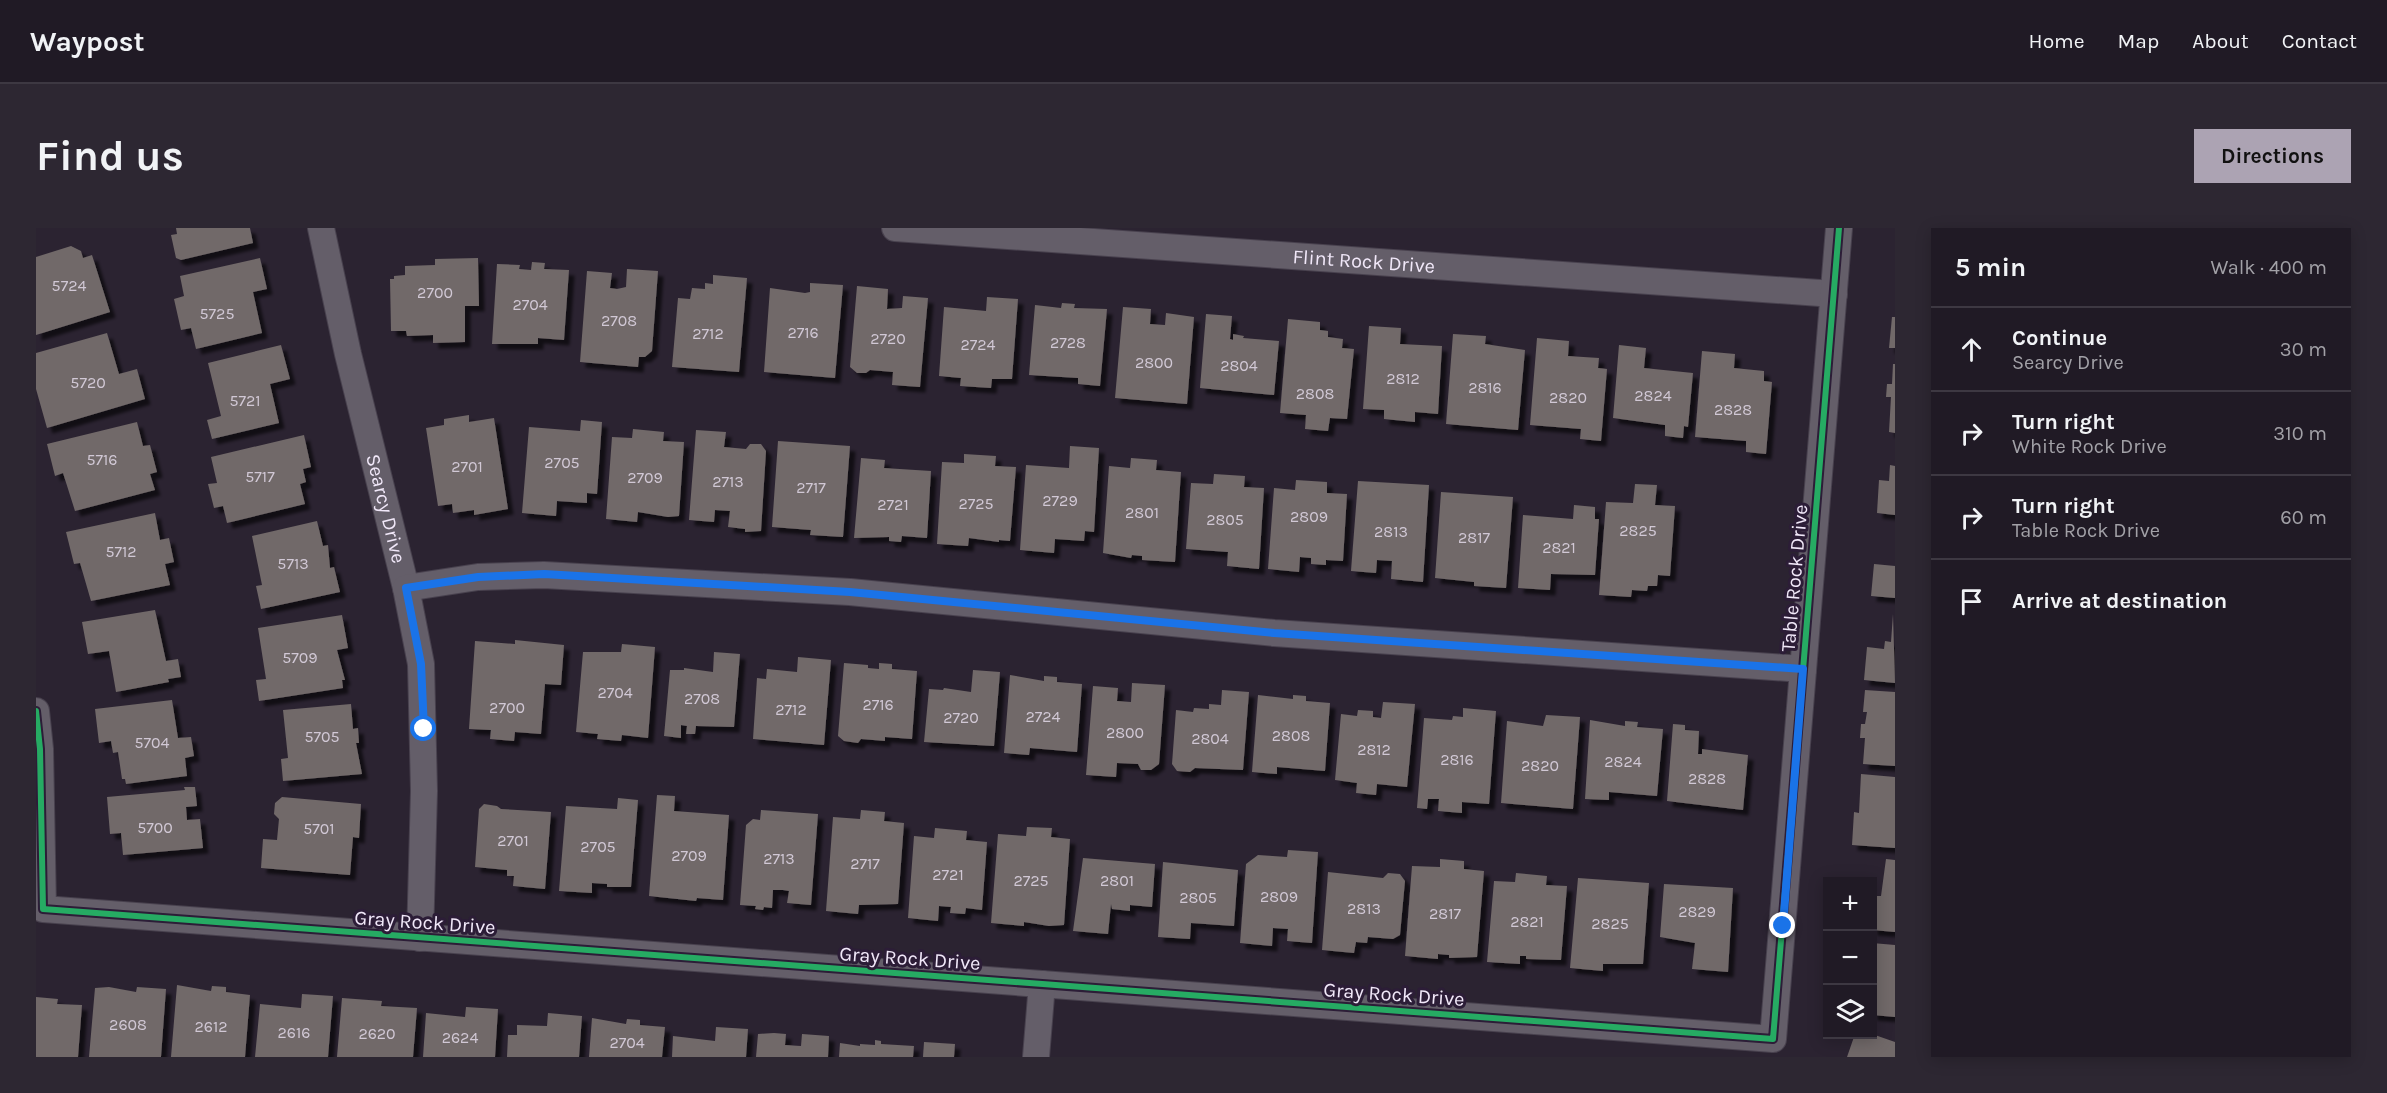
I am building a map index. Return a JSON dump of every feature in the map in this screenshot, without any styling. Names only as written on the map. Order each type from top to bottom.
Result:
[{"type":"street","name":"Searcy Drive","points":[[321,228],[348,354],[406,588],[421,664],[424,791],[420,938]]},
{"type":"street","name":"Flint Rock Drive","points":[[894,228],[1834,294]]},
{"type":"street","name":"Table Rock Drive","points":[[1773,1039],[1839,228]]},
{"type":"street","points":[[406,588],[478,577],[544,574],[850,592],[1274,633],[1803,669]]},
{"type":"street","name":"Gray Rock Drive","points":[[36,711],[40,749],[44,909],[1773,1039]]},
{"type":"street","points":[[1036,1057],[1042,984]]},
{"type":"building","points":[[176,228],[250,228],[253,243],[181,260],[176,258],[171,235],[177,234]]},
{"type":"building","points":[[71,246],[81,251],[83,258],[92,255],[110,312],[36,335],[36,257]]},
{"type":"building","points":[[260,258],[267,289],[253,292],[262,333],[196,349],[191,328],[181,330],[174,299],[184,296],[180,276]]},
{"type":"building","points":[[478,258],[479,306],[465,306],[465,342],[433,343],[433,335],[407,336],[406,331],[391,331],[390,279],[394,279],[394,276],[405,275],[405,266],[435,265],[435,259]]},
{"type":"building","points":[[532,262],[545,263],[544,269],[569,270],[564,340],[538,338],[538,344],[492,344],[497,264],[520,265],[519,269],[531,270]]},
{"type":"building","points":[[627,269],[658,271],[652,351],[645,357],[639,357],[638,367],[580,362],[587,271],[612,273],[610,288],[617,289],[626,287]]},
{"type":"building","points":[[713,275],[747,278],[739,372],[672,367],[678,298],[690,299],[692,288],[705,289],[705,283],[713,284]]},
{"type":"building","points":[[810,283],[843,285],[835,378],[764,372],[770,288],[805,293],[810,292]]},
{"type":"building","points":[[857,286],[888,289],[887,309],[902,308],[903,296],[928,298],[920,387],[892,385],[893,372],[870,370],[866,373],[857,373],[850,367]]},
{"type":"building","points":[[987,297],[1018,299],[1012,379],[992,379],[991,388],[960,386],[961,378],[939,376],[944,307],[986,311]]},
{"type":"building","points":[[1062,303],[1075,304],[1074,308],[1107,309],[1100,386],[1078,384],[1078,378],[1029,375],[1035,305],[1061,308]]},
{"type":"building","points":[[1123,307],[1151,309],[1150,324],[1165,325],[1166,313],[1194,317],[1187,404],[1115,398]]},
{"type":"building","points":[[1206,314],[1232,316],[1230,339],[1233,340],[1233,334],[1244,336],[1243,338],[1279,341],[1274,395],[1200,388]]},
{"type":"building","points":[[1892,317],[1895,317],[1895,348],[1889,348]]},
{"type":"building","points":[[1288,319],[1320,322],[1320,330],[1328,331],[1328,337],[1343,339],[1342,348],[1354,349],[1347,419],[1330,418],[1328,431],[1305,429],[1306,415],[1280,413]]},
{"type":"building","points":[[1369,326],[1401,328],[1400,344],[1442,346],[1438,414],[1415,412],[1415,422],[1384,419],[1384,410],[1363,409]]},
{"type":"building","points":[[107,333],[119,374],[137,369],[145,399],[47,428],[36,389],[36,353]]},
{"type":"building","points":[[1453,334],[1486,336],[1485,344],[1525,350],[1518,430],[1446,424]]},
{"type":"building","points":[[1537,338],[1569,341],[1568,356],[1599,358],[1598,368],[1607,369],[1601,441],[1580,439],[1581,429],[1530,425]]},
{"type":"building","points":[[281,345],[290,379],[270,384],[279,423],[212,439],[207,420],[221,416],[208,363]]},
{"type":"building","points":[[1619,345],[1646,348],[1644,368],[1693,373],[1688,427],[1684,426],[1683,438],[1665,436],[1665,425],[1613,418]]},
{"type":"building","points":[[1702,351],[1735,354],[1734,368],[1764,371],[1764,381],[1772,382],[1766,454],[1746,452],[1746,441],[1695,437]]},
{"type":"building","points":[[1893,364],[1895,364],[1895,433],[1889,432],[1891,397],[1886,397],[1887,384],[1892,384]]},
{"type":"building","points":[[469,415],[469,422],[494,418],[508,509],[474,515],[474,510],[453,513],[452,504],[438,506],[426,428],[444,425],[444,419]]},
{"type":"building","points":[[581,420],[602,422],[597,494],[587,493],[587,503],[557,501],[556,516],[522,513],[529,427],[580,431]]},
{"type":"building","points":[[137,422],[143,446],[150,445],[157,472],[150,474],[155,490],[75,511],[63,473],[55,476],[47,444]]},
{"type":"building","points":[[633,429],[664,432],[663,441],[684,442],[679,516],[668,517],[638,512],[637,522],[606,519],[612,437],[632,438]]},
{"type":"building","points":[[696,430],[726,432],[724,447],[746,449],[750,444],[761,444],[766,451],[761,531],[745,532],[745,529],[728,527],[730,511],[715,510],[714,522],[689,520]]},
{"type":"building","points":[[304,435],[311,467],[303,469],[306,482],[300,484],[305,504],[227,523],[223,506],[214,508],[208,484],[217,483],[211,457]]},
{"type":"building","points":[[778,441],[850,446],[843,537],[810,535],[811,530],[772,527]]},
{"type":"building","points":[[1070,446],[1099,448],[1094,532],[1085,531],[1084,541],[1055,539],[1054,553],[1020,550],[1026,465],[1069,468]]},
{"type":"building","points":[[964,454],[996,456],[995,466],[1016,467],[1010,541],[999,540],[999,542],[969,538],[968,546],[937,544],[942,462],[964,463]]},
{"type":"building","points":[[861,458],[885,460],[884,468],[931,471],[927,538],[902,536],[901,542],[889,541],[889,537],[854,538]]},
{"type":"building","points":[[1131,458],[1157,460],[1156,470],[1181,472],[1175,562],[1142,560],[1142,556],[1132,555],[1131,558],[1103,553],[1109,466],[1130,468]]},
{"type":"building","points":[[1890,465],[1895,466],[1895,515],[1877,513],[1879,480],[1889,481]]},
{"type":"building","points":[[1214,474],[1245,476],[1244,487],[1264,488],[1259,569],[1227,566],[1228,552],[1186,549],[1191,483],[1213,484]]},
{"type":"building","points":[[1296,480],[1327,482],[1327,493],[1347,494],[1343,561],[1326,560],[1326,565],[1311,564],[1311,558],[1300,557],[1299,572],[1268,569],[1274,488],[1295,490]]},
{"type":"building","points":[[1358,481],[1429,485],[1423,582],[1391,579],[1392,561],[1377,560],[1376,573],[1351,571]]},
{"type":"building","points":[[1635,484],[1657,485],[1655,505],[1675,506],[1670,576],[1658,575],[1657,586],[1648,586],[1647,591],[1632,590],[1631,597],[1599,595],[1606,502],[1633,503]]},
{"type":"building","points":[[1441,492],[1513,497],[1506,588],[1474,586],[1474,582],[1435,578]]},
{"type":"building","points":[[1574,505],[1595,507],[1595,519],[1599,519],[1595,575],[1551,574],[1550,590],[1518,588],[1523,515],[1573,519]]},
{"type":"building","points":[[155,513],[160,540],[169,538],[174,562],[165,564],[170,585],[91,601],[80,563],[74,564],[66,532]]},
{"type":"building","points":[[317,521],[323,546],[328,545],[330,568],[334,567],[340,592],[261,609],[256,586],[262,585],[252,536]]},
{"type":"building","points":[[1874,564],[1895,566],[1895,598],[1871,596]]},
{"type":"building","points":[[155,610],[166,661],[178,659],[181,677],[168,679],[169,682],[116,692],[109,651],[88,654],[82,622]]},
{"type":"building","points":[[1893,614],[1895,683],[1864,680],[1867,647],[1884,649],[1885,641],[1891,642]]},
{"type":"building","points":[[342,615],[348,648],[337,650],[345,680],[342,680],[343,688],[259,701],[256,680],[266,679],[258,628]]},
{"type":"building","points":[[515,640],[564,645],[561,685],[545,684],[541,734],[515,732],[514,741],[490,739],[491,730],[469,729],[475,641],[515,644]]},
{"type":"building","points":[[622,644],[655,647],[648,738],[622,735],[621,741],[597,739],[598,734],[576,732],[583,652],[621,652]]},
{"type":"building","points":[[714,652],[740,654],[734,727],[696,726],[695,734],[686,734],[687,726],[681,725],[681,738],[664,736],[670,670],[684,670],[684,668],[713,672]]},
{"type":"building","points":[[798,657],[831,660],[824,745],[753,739],[757,678],[766,679],[767,669],[797,672]]},
{"type":"building","points":[[844,663],[868,665],[868,668],[879,669],[879,663],[892,664],[892,669],[917,671],[912,739],[885,737],[885,741],[861,739],[858,743],[844,741],[838,736]]},
{"type":"building","points":[[973,670],[1000,672],[994,746],[924,742],[929,689],[943,690],[944,688],[971,692]]},
{"type":"building","points":[[1010,675],[1044,681],[1044,676],[1057,677],[1057,682],[1082,684],[1077,752],[1030,748],[1029,755],[1004,753]]},
{"type":"building","points":[[1132,683],[1165,685],[1159,764],[1151,770],[1141,770],[1138,764],[1117,763],[1116,777],[1086,775],[1093,686],[1118,688],[1117,701],[1131,702]]},
{"type":"building","points":[[1222,690],[1249,692],[1243,770],[1195,768],[1190,772],[1177,771],[1172,764],[1176,710],[1193,712],[1194,708],[1209,709],[1209,704],[1221,705]]},
{"type":"building","points":[[1865,690],[1895,692],[1895,766],[1863,764],[1865,738],[1860,738],[1861,724],[1865,724],[1867,712],[1863,712]]},
{"type":"building","points":[[1258,695],[1293,699],[1293,695],[1306,696],[1306,701],[1330,703],[1325,771],[1277,767],[1277,774],[1252,772]]},
{"type":"building","points":[[172,700],[178,738],[191,737],[194,756],[185,758],[187,776],[126,784],[125,779],[122,779],[118,752],[113,753],[111,741],[99,743],[95,709]]},
{"type":"building","points":[[1383,702],[1415,704],[1407,787],[1377,784],[1376,795],[1356,793],[1357,783],[1335,780],[1341,714],[1357,716],[1358,710],[1373,711],[1373,717],[1381,718]]},
{"type":"building","points":[[351,704],[353,729],[358,728],[359,743],[356,743],[362,774],[283,781],[281,759],[288,758],[283,710]]},
{"type":"building","points":[[1463,708],[1496,711],[1489,804],[1462,802],[1462,813],[1438,811],[1439,799],[1428,799],[1427,809],[1417,808],[1424,718],[1452,720],[1453,716],[1463,717]]},
{"type":"building","points":[[1546,715],[1580,717],[1573,809],[1501,803],[1507,721],[1543,726]]},
{"type":"building","points":[[1590,720],[1625,726],[1625,721],[1638,722],[1637,727],[1663,729],[1657,796],[1609,792],[1609,800],[1585,799]]},
{"type":"building","points":[[1673,724],[1685,725],[1685,730],[1699,731],[1698,754],[1702,754],[1702,749],[1748,755],[1743,810],[1667,801]]},
{"type":"building","points":[[1861,774],[1895,777],[1895,848],[1852,845],[1854,812],[1859,813]]},
{"type":"building","points":[[184,787],[195,787],[197,806],[186,807],[187,820],[200,819],[203,848],[123,855],[121,833],[110,834],[107,797],[185,790]]},
{"type":"building","points":[[657,795],[675,796],[674,811],[729,815],[723,900],[697,898],[696,901],[649,896]]},
{"type":"building","points":[[282,797],[361,804],[359,838],[353,837],[350,875],[261,868],[263,839],[277,840],[279,819],[274,814],[275,803]]},
{"type":"building","points":[[618,798],[638,800],[631,887],[607,887],[607,884],[592,883],[592,893],[559,891],[566,806],[617,809]]},
{"type":"building","points":[[484,804],[501,809],[551,812],[545,889],[513,886],[514,876],[507,876],[507,870],[475,867],[479,809]]},
{"type":"building","points":[[761,810],[818,814],[811,905],[787,903],[789,891],[773,890],[772,908],[764,907],[763,910],[755,909],[756,906],[740,905],[746,825],[753,819],[760,820]]},
{"type":"building","points":[[861,810],[885,812],[884,821],[904,823],[898,904],[859,905],[858,914],[826,911],[833,817],[860,819]]},
{"type":"building","points":[[1027,827],[1052,828],[1051,837],[1070,839],[1064,925],[1049,926],[1024,922],[1024,926],[991,923],[998,834],[1026,836]]},
{"type":"building","points":[[935,828],[967,831],[966,840],[987,842],[982,910],[966,908],[965,914],[950,913],[951,907],[939,906],[938,921],[908,918],[914,836],[934,838]]},
{"type":"building","points":[[1288,850],[1318,852],[1312,943],[1287,941],[1288,929],[1273,928],[1272,946],[1240,943],[1246,864],[1258,855],[1287,857]]},
{"type":"building","points":[[1083,858],[1155,864],[1152,907],[1130,905],[1130,911],[1112,909],[1111,904],[1108,934],[1073,931]]},
{"type":"building","points":[[1440,859],[1464,861],[1464,869],[1484,871],[1477,957],[1449,958],[1449,955],[1438,954],[1438,959],[1405,956],[1412,866],[1440,867]]},
{"type":"building","points":[[1886,859],[1895,860],[1895,932],[1877,930],[1877,896],[1881,896]]},
{"type":"building","points":[[1163,862],[1238,870],[1234,926],[1191,923],[1190,939],[1158,937]]},
{"type":"building","points":[[1328,872],[1383,878],[1388,873],[1400,874],[1405,881],[1400,935],[1393,939],[1368,937],[1367,943],[1356,942],[1354,953],[1322,950]]},
{"type":"building","points":[[1516,873],[1547,876],[1546,885],[1567,886],[1561,960],[1526,959],[1526,956],[1520,956],[1520,964],[1487,962],[1494,881],[1515,882]]},
{"type":"building","points":[[1578,878],[1649,883],[1643,964],[1603,964],[1603,971],[1570,968]]},
{"type":"building","points":[[1664,884],[1733,888],[1728,972],[1692,969],[1695,943],[1660,937]]},
{"type":"building","points":[[1877,943],[1895,945],[1895,1017],[1877,1015]]},
{"type":"building","points":[[177,985],[211,991],[212,986],[226,987],[226,992],[250,995],[245,1057],[171,1057]]},
{"type":"building","points":[[109,987],[136,992],[137,987],[166,989],[161,1057],[89,1057],[95,988]]},
{"type":"building","points":[[302,994],[333,996],[328,1057],[255,1057],[260,1004],[301,1008]]},
{"type":"building","points":[[36,997],[58,999],[57,1004],[82,1005],[78,1057],[36,1057]]},
{"type":"building","points":[[342,998],[382,1001],[381,1006],[417,1008],[413,1057],[337,1057]]},
{"type":"building","points":[[466,1007],[498,1009],[495,1057],[423,1057],[426,1013],[465,1017]]},
{"type":"building","points":[[548,1013],[582,1016],[579,1057],[507,1057],[508,1035],[517,1035],[517,1025],[547,1026]]},
{"type":"building","points":[[592,1018],[626,1024],[627,1019],[640,1020],[640,1025],[665,1027],[662,1057],[589,1057]]},
{"type":"building","points":[[716,1027],[748,1029],[746,1057],[672,1057],[673,1036],[715,1041]]},
{"type":"building","points":[[758,1034],[786,1034],[785,1045],[801,1046],[802,1034],[829,1036],[828,1057],[756,1057]]},
{"type":"building","points":[[1877,1036],[1895,1042],[1895,1057],[1847,1057],[1853,1039],[1877,1039]]},
{"type":"building","points":[[875,1040],[881,1041],[881,1044],[914,1046],[913,1057],[839,1057],[840,1043],[860,1046],[860,1044],[875,1045]]},
{"type":"building","points":[[924,1042],[955,1044],[954,1057],[923,1057]]},
{"type":"cycle path","points":[[36,711],[40,749],[43,909],[1773,1039],[1839,228]]},
{"type":"route","points":[[424,729],[421,664],[406,588],[432,586],[478,577],[544,574],[850,592],[1274,633],[1803,669],[1783,926]]}]
